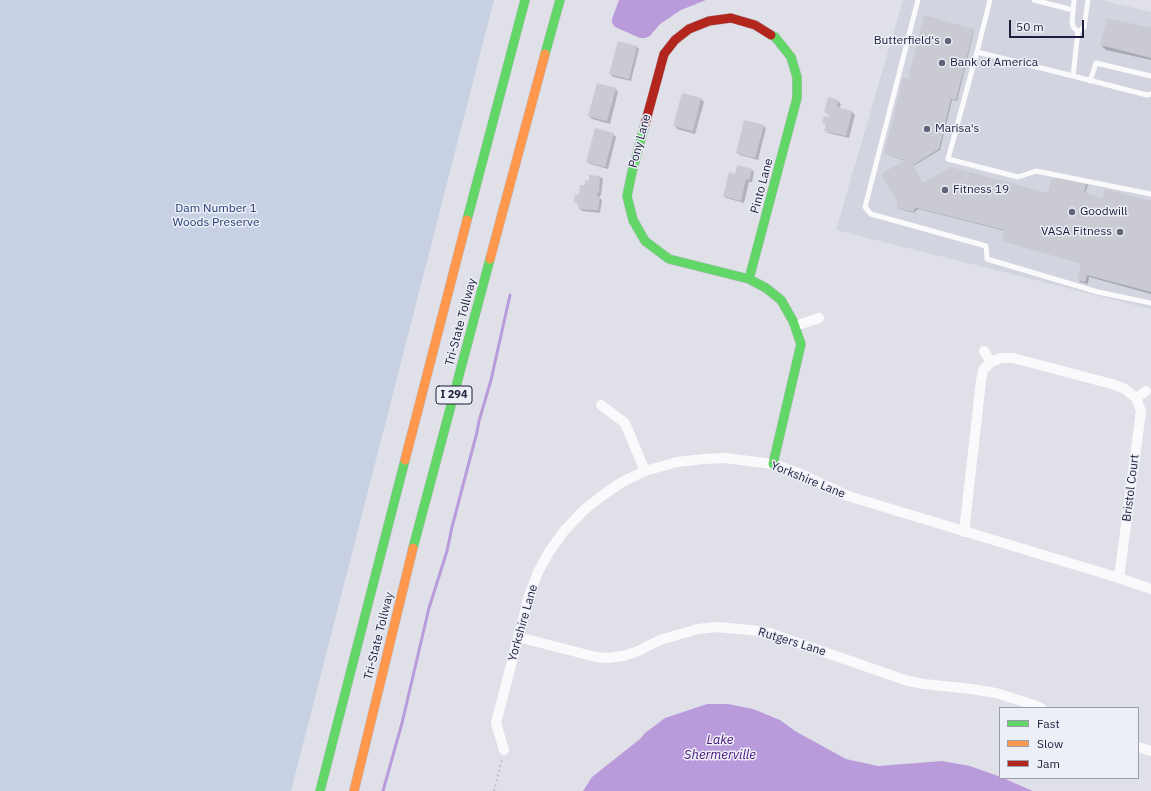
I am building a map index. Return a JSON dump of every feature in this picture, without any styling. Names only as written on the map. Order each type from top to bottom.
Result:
[{"type":"main road","name":"Tri-State Tollway","points":[[320,791],[469,212],[526,0]]},
{"type":"main road","name":"Tri-State Tollway","points":[[354,791],[406,575],[560,0]]},
{"type":"main road","name":"Pony Lane","points":[[773,464],[801,344],[793,321],[781,300],[766,288],[749,279],[669,259],[645,241],[633,220],[627,196],[632,172],[664,54],[675,40],[689,29],[709,21],[731,18],[755,25],[775,37],[791,56],[797,77],[798,98]]},
{"type":"main road","name":"Pinto Lane","points":[[749,279],[798,98]]},
{"type":"street","points":[[795,326],[819,318]]},
{"type":"street","points":[[984,351],[991,362]]},
{"type":"street","points":[[964,532],[981,381],[983,370],[991,362],[1001,358],[1013,358],[1112,384],[1125,389],[1136,398],[1146,391]]},
{"type":"street","name":"Bristol Court","points":[[1119,578],[1141,412],[1136,398]]},
{"type":"street","points":[[601,405],[625,423],[645,471]]},
{"type":"street","name":"Yorkshire Lane","points":[[504,750],[496,723],[529,596],[538,572],[549,552],[564,530],[584,510],[603,495],[622,482],[645,471],[677,462],[725,458],[773,464],[801,474],[848,496],[1151,589]]},
{"type":"street","name":"Rutgers Lane","points":[[518,637],[596,657],[608,658],[636,652],[660,640],[698,629],[716,627],[751,630],[769,633],[908,681],[996,693],[1038,707]]},
{"type":"street","points":[[1139,748],[1151,750]]},
{"type":"lane","points":[[918,0],[865,207],[871,214],[986,246],[987,259],[1098,292],[1151,303]]},
{"type":"lane","points":[[990,0],[948,159],[1018,177],[1036,171],[1151,194]]},
{"type":"lane","points":[[1034,0],[1073,10]]},
{"type":"lane","points":[[1074,0],[1072,23],[1074,28],[1078,30]]},
{"type":"lane","points":[[1078,30],[1081,30],[1084,27],[1088,0]]},
{"type":"lane","points":[[1073,76],[1078,30]]},
{"type":"lane","points":[[977,52],[1146,95],[1151,94]]},
{"type":"lane","points":[[1090,81],[1096,63],[1151,76]]},
{"type":"path","points":[[494,791],[504,750]]},
{"type":"shaded area","points":[[903,0],[1100,0],[1151,12],[1151,309],[836,230]]},
{"type":"green space","name":"Dam Number 1 Woods Preserve","points":[[0,0],[494,0],[291,791],[0,791]]},
{"type":"water","points":[[619,0],[706,0],[681,10],[660,24],[650,36],[640,38],[615,27],[612,23]]},
{"type":"water","name":"Lake Shermerville","points":[[707,704],[728,704],[753,709],[780,720],[795,731],[846,759],[878,766],[942,761],[970,766],[998,776],[999,779],[1005,779],[1033,791],[583,791],[592,777],[665,718]]},
{"type":"building","points":[[924,15],[974,29],[956,100],[951,99],[939,149],[913,165],[923,183],[951,167],[1048,193],[1051,179],[1054,180],[1055,175],[1087,183],[1084,192],[1098,197],[1102,198],[1105,189],[1151,201],[1151,292],[1087,275],[1085,282],[1077,280],[1081,264],[1002,241],[1004,230],[917,208],[914,209],[914,212],[897,208],[897,202],[881,174],[905,160],[884,154],[903,78],[908,79]]},
{"type":"building","points":[[1107,18],[1151,28],[1151,58],[1100,45]]},
{"type":"building","points":[[618,41],[637,46],[629,79],[609,74]]},
{"type":"building","points":[[597,83],[616,88],[607,121],[588,116]]},
{"type":"building","points":[[682,93],[701,98],[693,131],[673,126]]},
{"type":"building","points":[[828,97],[838,100],[837,107],[852,111],[846,136],[824,131],[826,124],[822,123],[824,116],[828,117],[829,114],[824,112]]},
{"type":"building","points":[[744,120],[764,125],[755,158],[736,153]]},
{"type":"building","points":[[595,128],[614,133],[605,167],[586,162]]},
{"type":"building","points":[[737,165],[752,169],[749,180],[746,179],[741,201],[723,196],[729,172],[735,174]]},
{"type":"building","points":[[589,175],[600,176],[599,192],[597,196],[600,197],[598,210],[578,209],[578,203],[574,203],[575,194],[579,195],[580,185],[585,185],[585,180],[589,181]]},
{"type":"waterway","points":[[383,791],[402,723],[429,608],[447,551],[479,421],[491,380],[510,295]]},
{"type":"traffic: fast","points":[[467,220],[525,0]]},
{"type":"traffic: fast","points":[[545,54],[560,0]]},
{"type":"traffic: fast","points":[[749,279],[797,98],[797,77],[791,57],[775,37],[771,35]]},
{"type":"traffic: fast","points":[[645,124],[627,196],[633,220],[645,241],[669,259],[749,279],[766,288],[781,300],[793,321],[801,344],[773,464]]},
{"type":"traffic: fast","points":[[413,548],[490,259]]},
{"type":"traffic: fast","points":[[320,791],[405,460]]},
{"type":"traffic: slow","points":[[490,259],[545,54]]},
{"type":"traffic: slow","points":[[405,460],[467,220]]},
{"type":"traffic: slow","points":[[354,791],[413,548]]},
{"type":"traffic: jam","points":[[645,124],[664,54],[675,40],[689,29],[709,21],[731,18],[755,25],[771,35]]},
{"type":"place","name":"Butterfield's","points":[[948,41]]},
{"type":"place","name":"Bank of America","points":[[942,63]]},
{"type":"place","name":"Marisa's","points":[[927,129]]},
{"type":"place","name":"Fitness 19","points":[[945,190]]},
{"type":"place","name":"Goodwill","points":[[1072,212]]},
{"type":"place","name":"VASA Fitness","points":[[1120,232]]}]
